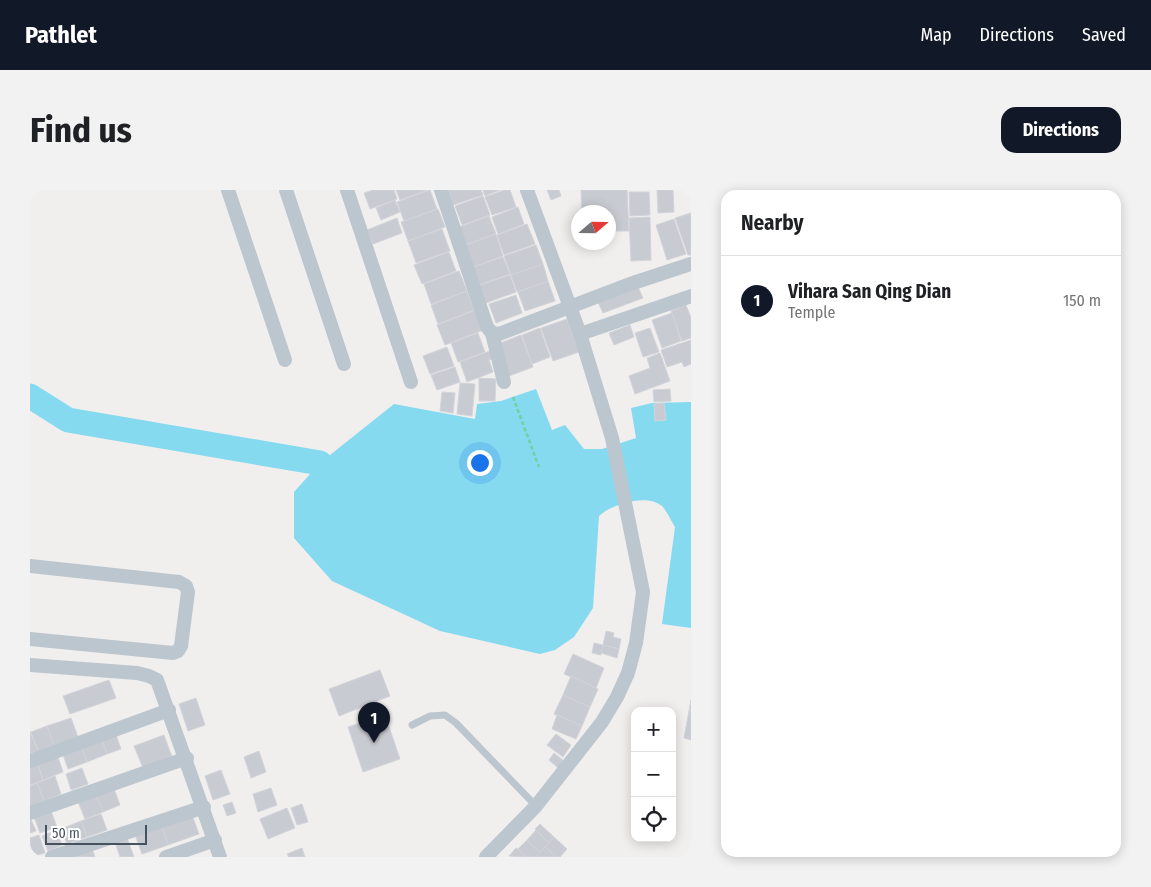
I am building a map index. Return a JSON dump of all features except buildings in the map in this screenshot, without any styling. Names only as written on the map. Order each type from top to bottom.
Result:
[{"type":"street","points":[[228,190],[285,360]]},
{"type":"street","points":[[286,190],[344,364]]},
{"type":"street","points":[[347,190],[411,382]]},
{"type":"street","points":[[442,190],[487,326],[492,333],[504,382]]},
{"type":"street","points":[[486,857],[536,806],[602,722],[628,673],[641,616],[643,592],[612,438],[580,334],[569,309],[527,190]]},
{"type":"street","points":[[492,333],[498,334],[569,309],[630,284],[691,264]]},
{"type":"street","points":[[580,334],[691,296]]},
{"type":"street","points":[[30,566],[179,582],[186,586],[188,592],[181,646],[178,651],[173,653],[30,639]]},
{"type":"street","points":[[30,664],[149,676],[160,684],[220,857]]},
{"type":"street","points":[[30,762],[169,710]]},
{"type":"street","points":[[30,813],[186,758]]},
{"type":"street","points":[[52,857],[204,807]]},
{"type":"street","points":[[166,857],[215,840]]},
{"type":"lane","points":[[412,725],[430,716],[445,715],[456,723],[536,806]]},
{"type":"path","points":[[513,397],[538,467]]},
{"type":"water","points":[[536,389],[552,430],[565,425],[584,449],[602,449],[636,438],[631,408],[652,403],[691,402],[691,628],[662,624],[675,527],[662,506],[648,500],[621,504],[599,516],[593,608],[574,637],[555,650],[540,654],[440,631],[332,581],[294,538],[294,492],[320,463],[394,404],[475,419],[477,404],[501,401]]},
{"type":"waterway","points":[[30,396],[68,420],[320,463]]},
{"type":"place","name":"Vihara San Qing Dian","points":[[374,743]]}]
